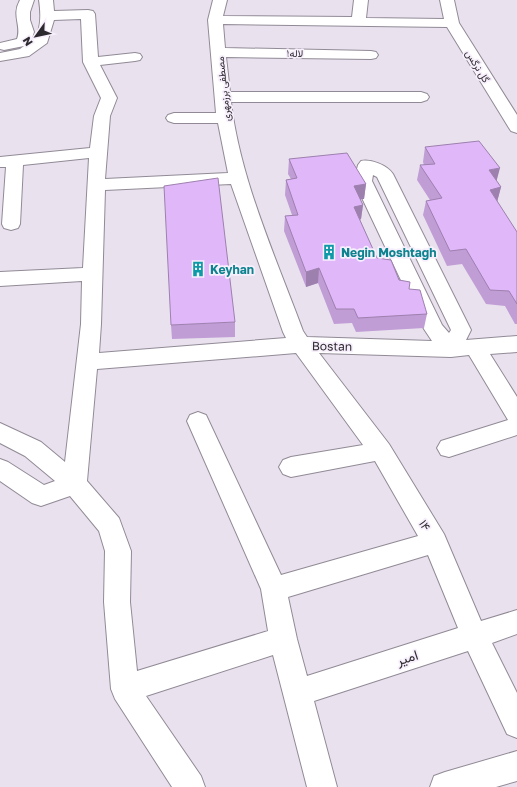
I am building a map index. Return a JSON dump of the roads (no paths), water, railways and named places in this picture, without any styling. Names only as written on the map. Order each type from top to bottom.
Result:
[{"type":"street","points":[[0,47],[23,42],[26,32],[23,22],[22,6],[27,0]]},
{"type":"street","name":"مصطفی برزمهری","points":[[220,0],[215,20],[225,118],[238,178]]},
{"type":"street","points":[[359,22],[362,0]]},
{"type":"street","name":"گل نرگس","points":[[447,0],[452,23],[517,128]]},
{"type":"street","points":[[0,57],[24,52],[42,40],[47,8],[90,7],[91,62],[109,98],[102,116],[98,152],[91,324],[75,484]]},
{"type":"street","points":[[215,20],[452,23]]},
{"type":"street","name":"لاله۱","points":[[219,52],[371,54]]},
{"type":"street","points":[[91,62],[135,57]]},
{"type":"street","points":[[224,97],[421,97]]},
{"type":"street","points":[[174,118],[225,118]]},
{"type":"street","points":[[11,224],[7,162],[98,152]]},
{"type":"street","points":[[367,165],[384,174],[461,330],[451,348],[434,329],[363,181],[367,165]]},
{"type":"street","points":[[96,185],[238,178]]},
{"type":"street","name":"Bostan","points":[[238,178],[293,332],[302,345],[451,348],[517,344]]},
{"type":"street","points":[[0,279],[92,274]]},
{"type":"street","points":[[87,362],[302,345]]},
{"type":"street","name":"۱۴","points":[[302,345],[381,451],[435,542],[474,636],[517,724]]},
{"type":"street","points":[[475,347],[517,416]]},
{"type":"street","points":[[198,421],[274,589],[283,639],[322,787]]},
{"type":"street","points":[[449,448],[517,426]]},
{"type":"street","points":[[0,432],[33,450],[75,484],[110,526],[118,551],[117,602],[125,689],[190,787]]},
{"type":"street","points":[[291,467],[381,451]]},
{"type":"street","points":[[0,469],[41,496],[75,484]]},
{"type":"street","points":[[274,589],[435,542]]},
{"type":"street","name":"امیر","points":[[297,692],[517,622]]},
{"type":"street","points":[[125,689],[283,639]]},
{"type":"street","points":[[445,787],[517,766]]},
{"type":"place","name":"Negin Moshtagh","points":[[329,252]]},
{"type":"place","name":"Keyhan","points":[[198,269]]}]
